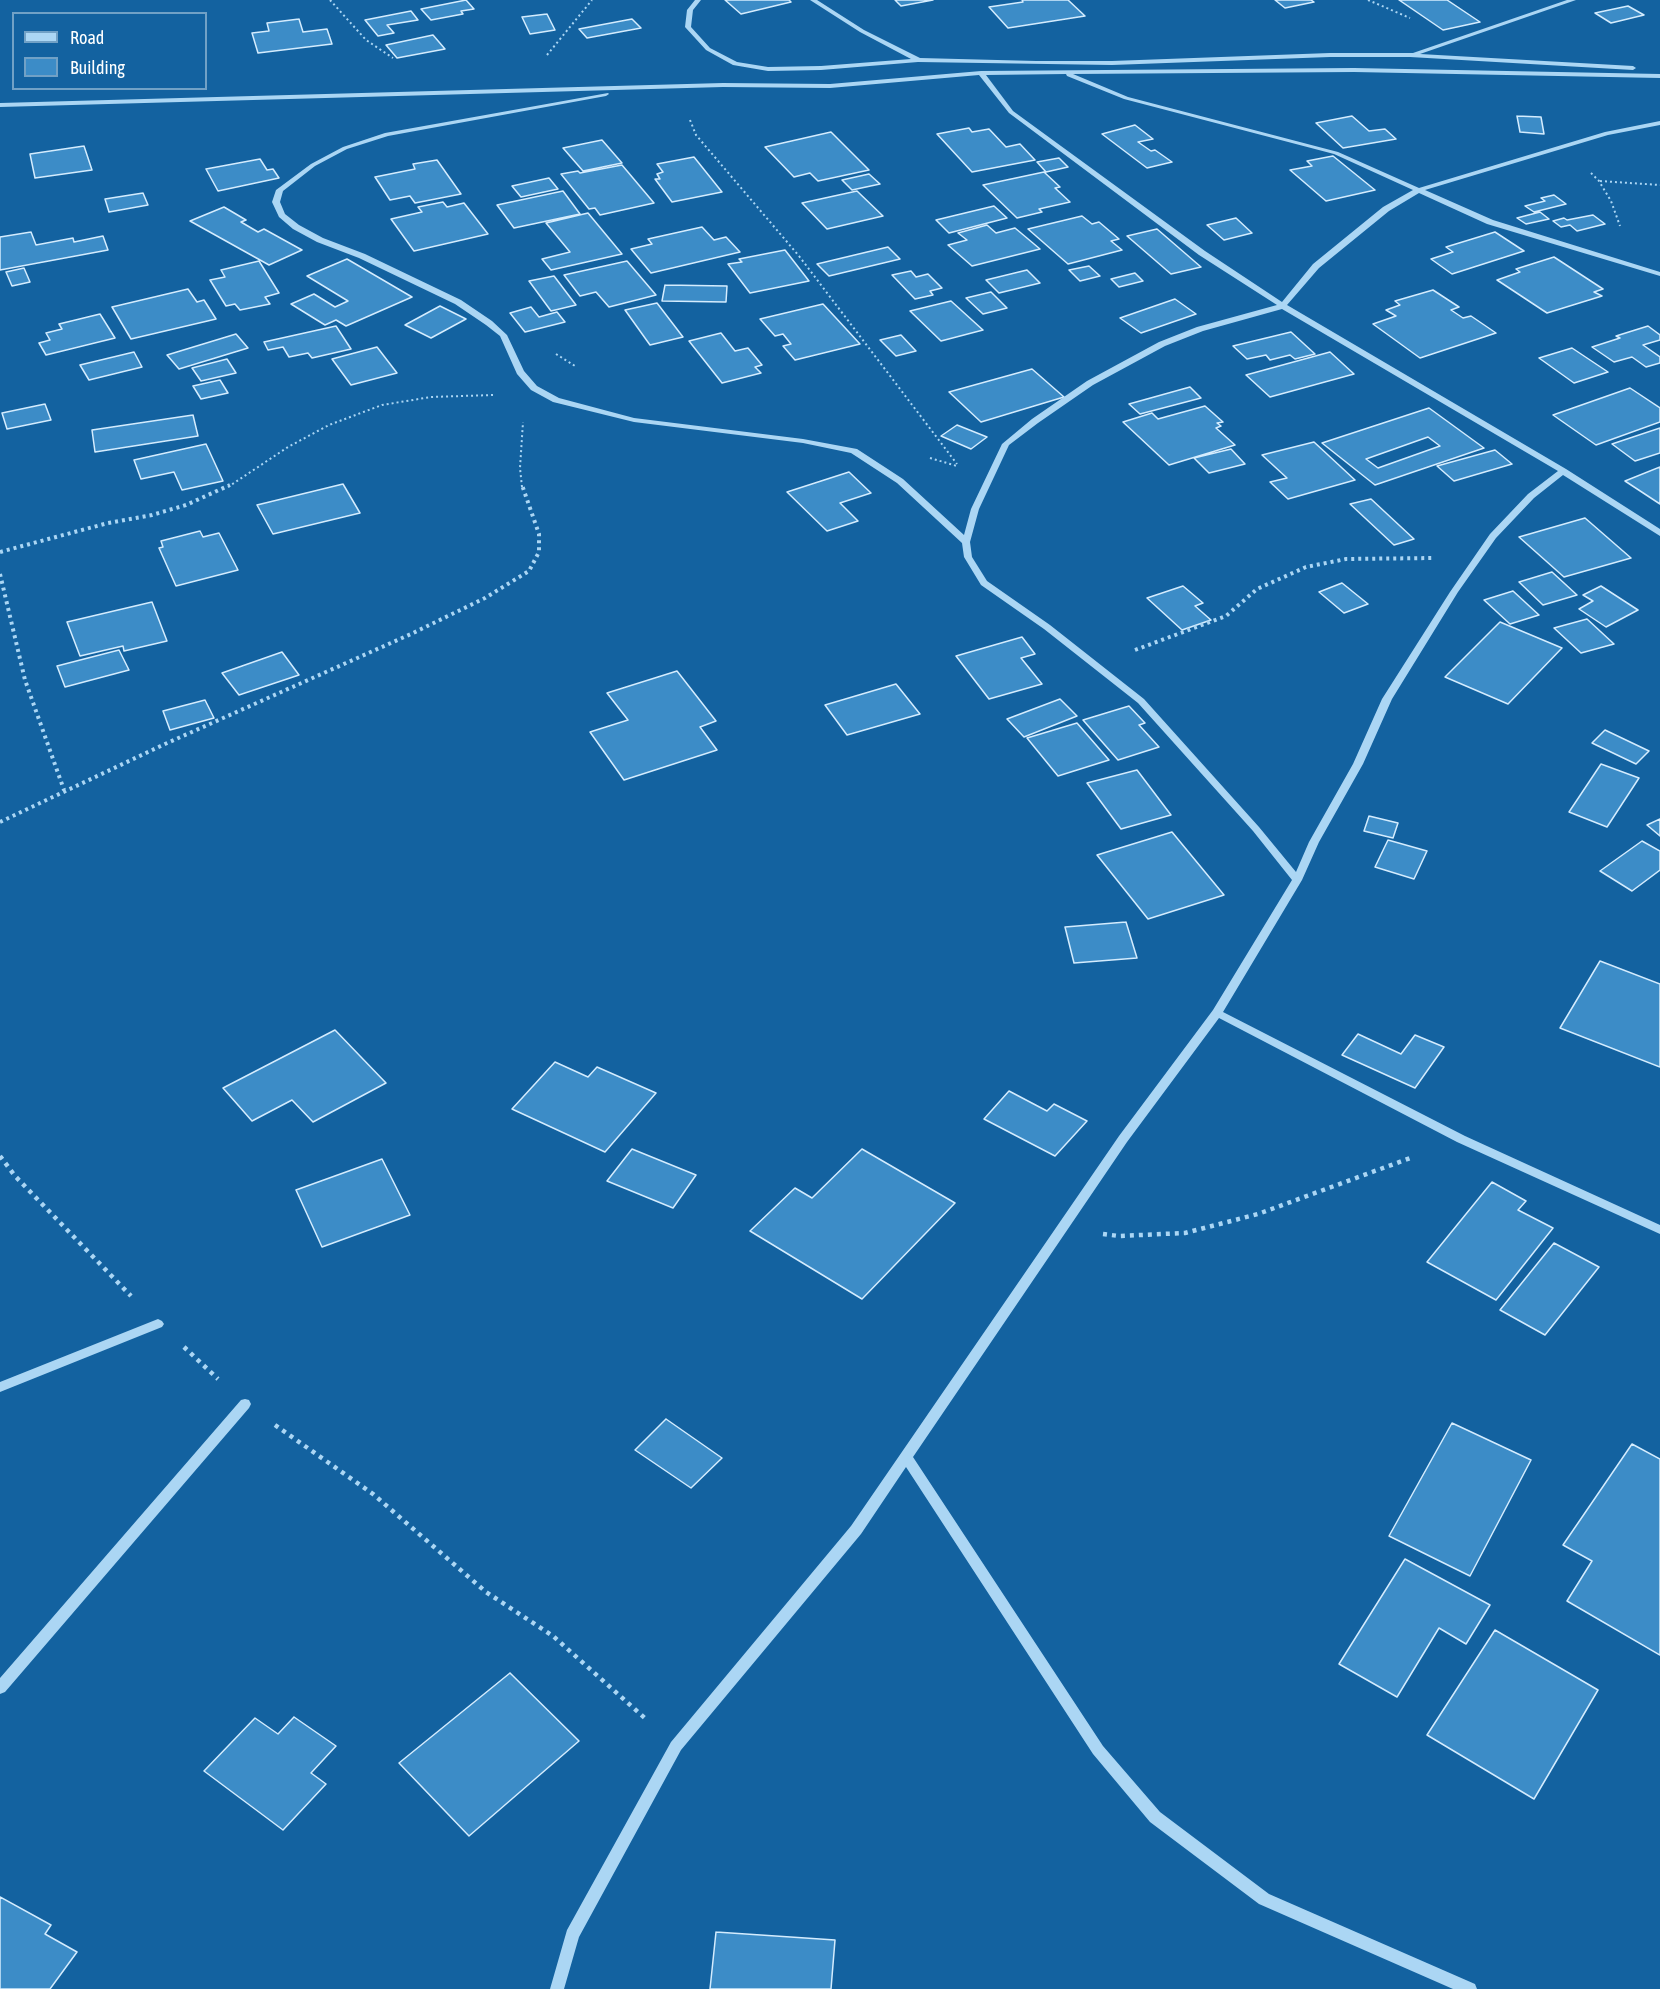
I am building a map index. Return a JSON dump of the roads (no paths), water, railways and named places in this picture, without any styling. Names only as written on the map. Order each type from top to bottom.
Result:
[{"type":"street","points":[[698,0],[690,10],[688,27],[708,49],[735,64],[768,69],[821,68],[918,60],[1069,63],[1330,55],[1410,55],[1660,70]]},
{"type":"street","points":[[813,0],[862,32],[918,60]]},
{"type":"street","points":[[1410,55],[1573,0]]},
{"type":"street","points":[[0,105],[723,85],[830,86],[981,73],[1354,70],[1660,76]]},
{"type":"street","points":[[981,73],[1011,112],[1202,253],[1282,306],[1563,471],[1660,533]]},
{"type":"street","points":[[1063,73],[1126,98],[1336,153],[1521,233],[1660,274]]},
{"type":"street","points":[[641,87],[387,134],[345,148],[313,165],[280,190],[276,202],[282,215],[296,227],[458,302],[489,323],[503,335],[520,372],[534,388],[556,400],[633,420],[803,441],[854,451],[900,482],[966,542]]},
{"type":"street","points":[[1297,880],[1141,701],[1094,663],[984,583],[968,557],[966,542],[975,509],[1006,444],[1098,378],[1162,344],[1200,329],[1282,306],[1316,266],[1386,209],[1419,190],[1607,133],[1660,123]]},
{"type":"street","points":[[556,1989],[572,1935],[676,1746],[856,1530],[1123,1139],[1217,1013],[1297,880],[1314,842],[1358,764],[1387,699],[1493,536],[1532,496],[1563,471]]},
{"type":"street","points":[[1217,1013],[1461,1139],[1660,1230]]},
{"type":"street","points":[[0,1387],[158,1324]]},
{"type":"street","points":[[0,1688],[245,1404]]},
{"type":"street","points":[[905,1456],[1098,1750],[1155,1817],[1264,1899],[1470,1989]]}]
